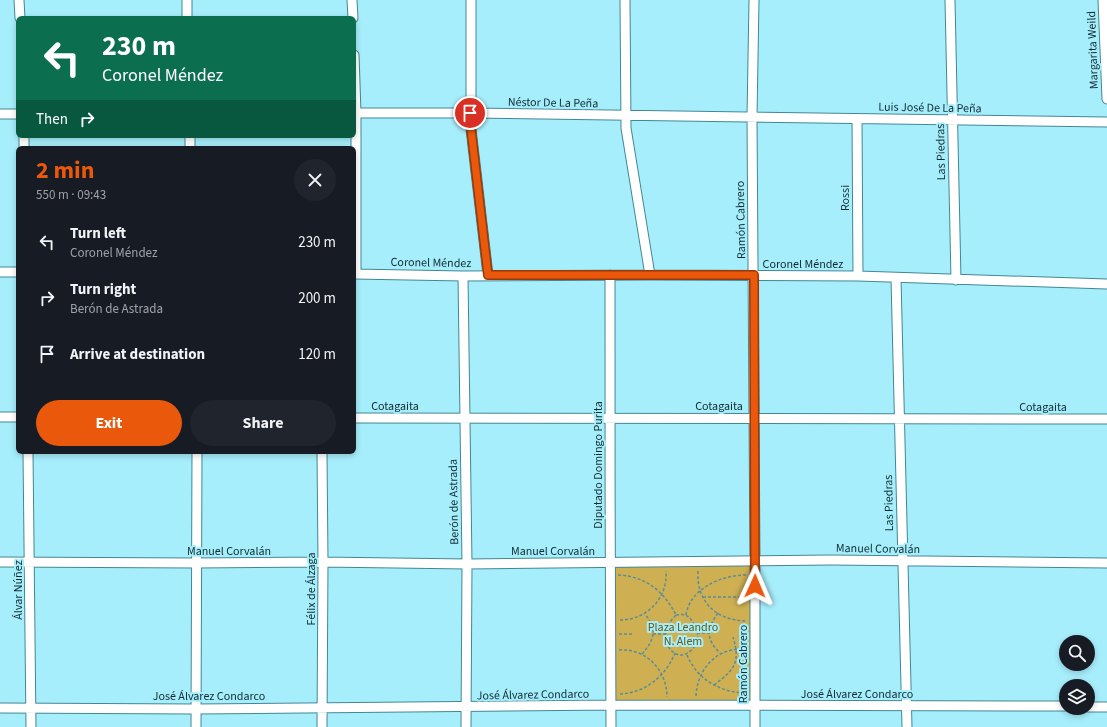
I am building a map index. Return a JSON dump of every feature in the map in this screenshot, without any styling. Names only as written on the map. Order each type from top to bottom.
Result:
[{"type":"street","points":[[19,0],[20,16]]},
{"type":"street","points":[[187,0],[187,16]]},
{"type":"street","points":[[352,0],[353,16]]},
{"type":"street","points":[[471,0],[470,113],[488,275]]},
{"type":"street","points":[[625,0],[626,116],[650,275]]},
{"type":"street","name":"Ramón Cabrero","points":[[754,0],[752,117],[756,562],[755,727]]},
{"type":"street","name":"Las Piedras","points":[[950,0],[956,280]]},
{"type":"street","name":"Margarita Weild","points":[[1103,0],[1107,99]]},
{"type":"street","name":"Néstor De La Peña","points":[[356,113],[752,117]]},
{"type":"street","points":[[0,114],[16,114]]},
{"type":"street","name":"Luis José De La Peña","points":[[752,117],[1107,122]]},
{"type":"street","name":"Rossi","points":[[857,119],[858,276]]},
{"type":"street","points":[[0,272],[16,272]]},
{"type":"street","name":"Coronel Méndez","points":[[356,274],[463,276],[858,276],[1107,284]]},
{"type":"street","name":"Diputado Domingo Purita","points":[[610,275],[609,418],[611,727]]},
{"type":"street","name":"Berón de Astrada","points":[[463,276],[467,564],[466,727]]},
{"type":"street","name":"Las Piedras","points":[[896,278],[907,727]]},
{"type":"street","points":[[0,418],[16,417]]},
{"type":"street","name":"Cotagaita","points":[[356,418],[1107,419]]},
{"type":"street","name":"Álvar Núñez","points":[[28,454],[31,727]]},
{"type":"street","points":[[196,727],[197,454]]},
{"type":"street","name":"Félix de Álzaga","points":[[322,454],[322,727]]},
{"type":"street","name":"Manuel Corvalán","points":[[0,562],[323,562],[467,564],[831,560],[1107,563]]},
{"type":"street","name":"José Álvarez Condarco","points":[[0,708],[466,708],[698,705],[755,707],[906,705],[1059,706]]},
{"type":"street","points":[[1095,706],[1107,707]]},
{"type":"path","points":[[611,618],[626,620],[633,619],[644,614],[657,602],[662,594],[666,582],[665,561]]},
{"type":"path","points":[[700,562],[697,578],[700,592],[708,606],[726,618],[733,620],[755,621]]},
{"type":"path","points":[[686,615],[687,609],[692,601],[700,592],[712,583],[720,579],[738,575],[755,574]]},
{"type":"path","points":[[611,577],[619,575],[636,577],[652,586],[662,594],[671,605],[676,615]]},
{"type":"path","points":[[703,597],[755,597]]},
{"type":"path","points":[[718,613],[709,628],[709,637],[712,646],[720,654]]},
{"type":"path","points":[[642,654],[649,646],[653,638],[653,630],[650,621],[644,614]]},
{"type":"path","points":[[676,615],[686,615],[693,622],[697,633],[697,642],[687,654],[681,655],[675,653],[667,644],[665,629],[676,615]]},
{"type":"path","points":[[611,633],[632,634]]},
{"type":"path","points":[[697,633],[709,633]]},
{"type":"path","points":[[653,634],[665,634]]},
{"type":"path","points":[[714,685],[732,669],[736,663],[737,649],[733,637]]},
{"type":"path","points":[[698,705],[696,688],[700,676],[708,663],[720,654],[737,649],[755,651]]},
{"type":"path","points":[[611,651],[629,650],[642,654],[655,664],[662,674],[667,690],[664,706]]},
{"type":"path","points":[[611,693],[622,694],[640,690],[656,680],[668,667],[675,653]]},
{"type":"path","points":[[687,654],[692,665],[700,676],[714,685],[729,691],[755,691]]},
{"type":"green space","name":"Plaza Leandro N. Alem","points":[[755,562],[755,707],[611,705],[611,563]]},
{"type":"route","points":[[470,113],[488,275],[754,275],[755,586]]}]
